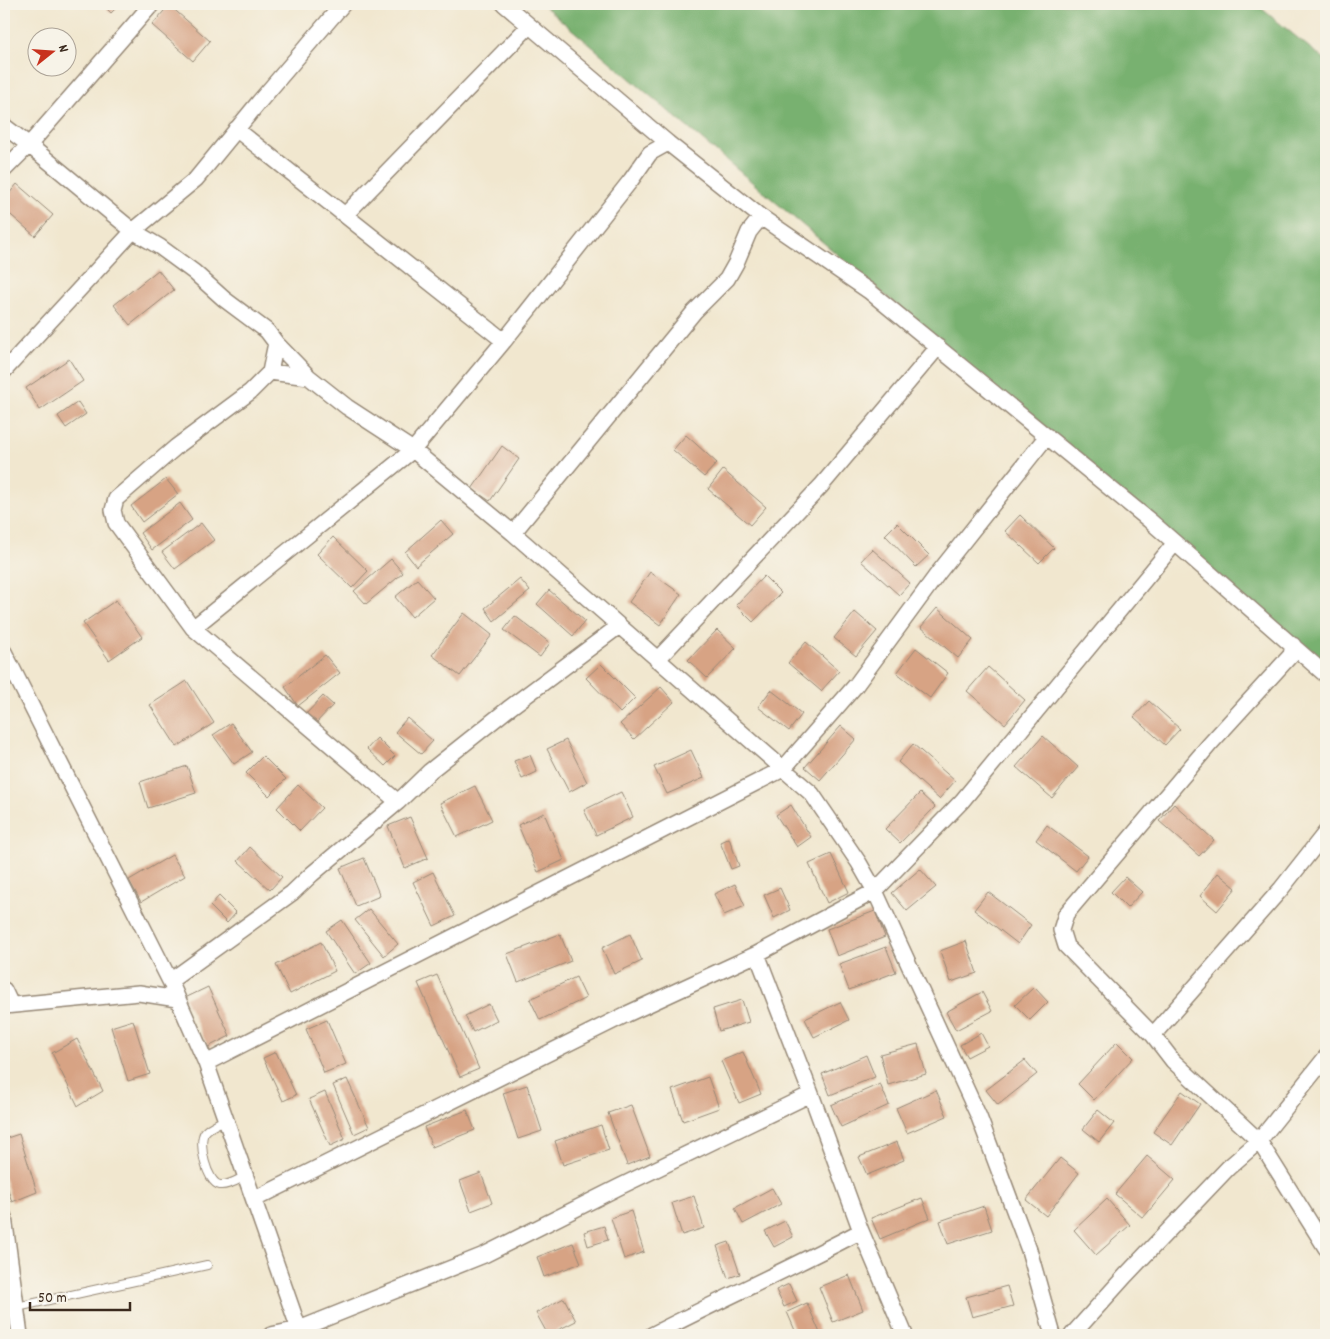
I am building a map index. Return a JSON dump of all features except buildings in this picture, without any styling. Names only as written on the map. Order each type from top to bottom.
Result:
[{"type":"street","points":[[4,170],[29,145],[152,4]]},
{"type":"street","points":[[4,371],[134,232],[196,179],[236,129],[343,4]]},
{"type":"street","points":[[504,4],[668,143],[760,216],[870,291],[1175,543],[1326,675]]},
{"type":"street","points":[[345,215],[530,26]]},
{"type":"street","points":[[4,126],[134,232],[160,247],[194,272],[224,299],[267,331],[308,377],[347,407],[413,450],[513,533],[812,794],[860,863],[875,891],[979,1116],[1029,1250],[1053,1335]]},
{"type":"street","points":[[236,129],[504,341]]},
{"type":"street","points":[[193,628],[413,450],[504,341],[650,153],[668,143]]},
{"type":"street","points":[[513,533],[694,312],[727,279],[736,264],[749,232],[760,216]]},
{"type":"street","points":[[276,343],[270,372],[250,392],[176,447],[116,499],[113,510],[116,523],[193,628],[398,802]]},
{"type":"street","points":[[657,660],[821,486],[938,348]]},
{"type":"street","points":[[270,372],[308,377]]},
{"type":"street","points":[[206,1063],[783,768],[856,685],[939,572],[1047,436]]},
{"type":"street","points":[[255,1199],[627,1014],[757,954],[875,891],[962,801],[1175,543]]},
{"type":"street","points":[[170,981],[292,893],[398,802],[430,771],[508,709],[619,626]]},
{"type":"street","points":[[1293,645],[1290,655],[1210,744],[1066,914],[1061,930],[1066,946],[1153,1035],[1173,1061],[1259,1141],[1326,1248]]},
{"type":"street","points":[[4,652],[170,981],[206,1063],[300,1332]]},
{"type":"street","points":[[1153,1035],[1281,889],[1326,832]]},
{"type":"street","points":[[757,954],[861,1231],[905,1335]]},
{"type":"street","points":[[4,990],[7,1005],[139,993],[177,999]]},
{"type":"street","points":[[1072,1335],[1228,1168],[1259,1141],[1326,1056]]},
{"type":"street","points":[[271,1335],[300,1332],[484,1255],[811,1094]]},
{"type":"street","points":[[4,1221],[20,1335]]},
{"type":"street","points":[[652,1335],[861,1231]]},
{"type":"lane","points":[[226,1119],[208,1129],[202,1137],[202,1152],[214,1182],[220,1185],[246,1176]]},
{"type":"lane","points":[[17,1307],[207,1265]]},
{"type":"green space","points":[[542,4],[1256,4],[1326,61],[1326,669]]}]
